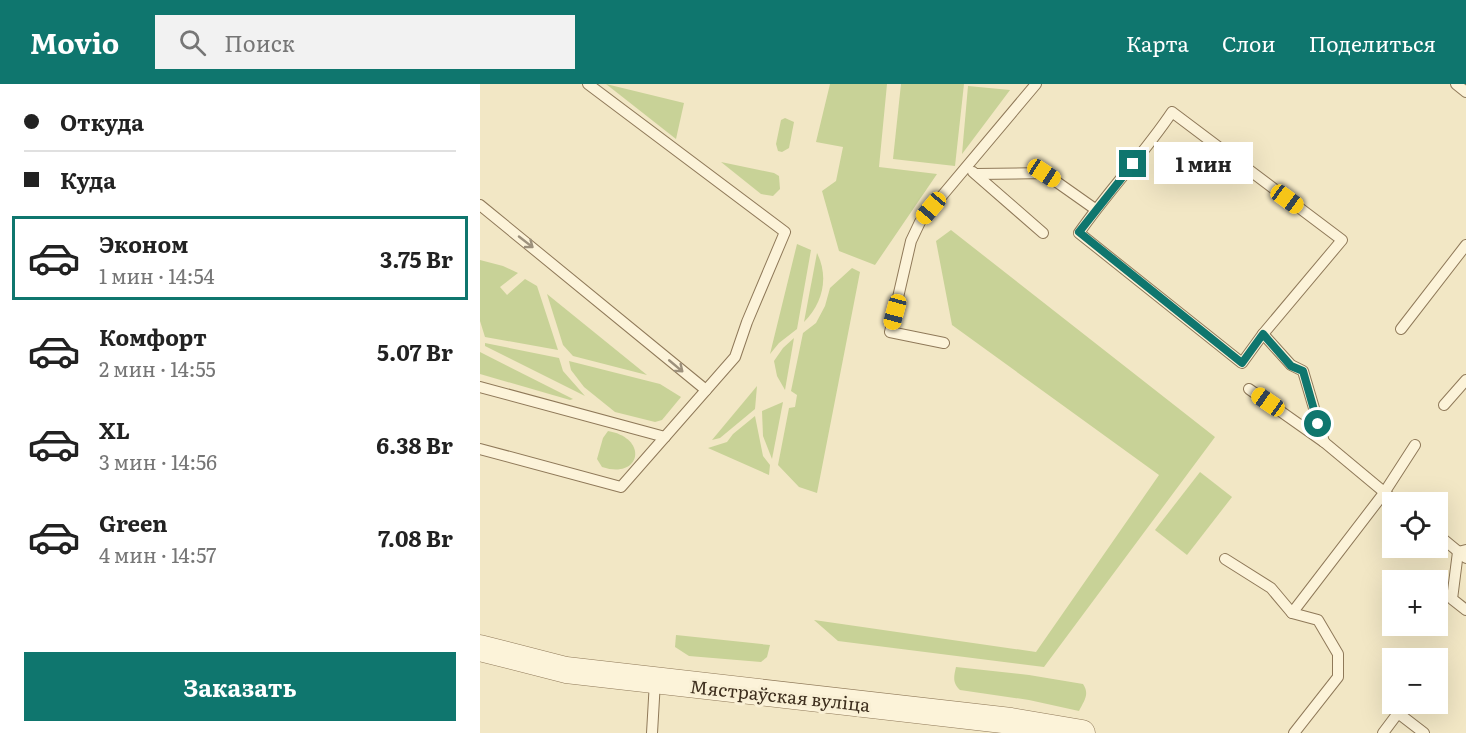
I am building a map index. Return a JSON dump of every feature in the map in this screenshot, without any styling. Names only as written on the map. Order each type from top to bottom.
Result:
[{"type":"street","name":"Мястраўская вуліца","points":[[480,648],[566,670],[1011,721],[1082,733]]},
{"type":"lane","points":[[480,449],[621,487],[735,357],[747,322],[785,232],[588,84]]},
{"type":"lane","points":[[944,343],[890,332],[911,241],[920,222],[1036,84]]},
{"type":"lane","points":[[1456,84],[1466,92]]},
{"type":"lane","points":[[1172,112],[1342,240],[1263,334],[1242,363],[1079,232],[1095,209],[1158,133],[1172,112]]},
{"type":"lane","points":[[966,166],[1043,232]]},
{"type":"lane","points":[[976,174],[1044,173],[1095,209]]},
{"type":"lane","points":[[480,205],[706,390]]},
{"type":"lane","points":[[1401,329],[1466,245]]},
{"type":"lane","points":[[1263,334],[1291,366],[1303,371],[1323,442]]},
{"type":"lane","points":[[1444,405],[1466,380]]},
{"type":"lane","points":[[480,387],[665,437]]},
{"type":"lane","points":[[1249,389],[1323,442],[1383,492]]},
{"type":"lane","points":[[1385,492],[1415,445]]},
{"type":"lane","points":[[1292,613],[1382,496]]},
{"type":"lane","points":[[1448,542],[1463,554],[1452,599],[1466,610]]},
{"type":"lane","points":[[1225,559],[1271,588],[1292,613],[1318,620],[1338,654],[1338,677],[1294,733]]},
{"type":"lane","points":[[652,733],[655,681]]},
{"type":"lane","points":[[1383,733],[1398,713],[1424,733]]},
{"type":"green space","points":[[606,84],[684,103],[676,139]]},
{"type":"green space","points":[[830,84],[887,84],[879,167],[937,174],[875,265],[839,251],[822,191],[836,181],[843,147],[816,142]]},
{"type":"green space","points":[[901,84],[964,84],[955,166],[893,159]]},
{"type":"green space","points":[[968,86],[1010,90],[962,154]]},
{"type":"green space","points":[[785,118],[794,122],[789,148],[782,152],[778,151],[776,144],[781,120]]},
{"type":"green space","points":[[721,162],[774,173],[779,176],[780,189],[773,196],[761,194]]},
{"type":"green space","points":[[951,230],[1215,437],[1044,667],[838,641],[814,620],[1036,652],[1159,475],[952,325],[936,241]]},
{"type":"green space","points":[[797,244],[811,250],[797,329],[779,343],[770,354]]},
{"type":"green space","points":[[817,253],[823,271],[822,289],[816,307],[804,322]]},
{"type":"green space","points":[[480,260],[518,273],[500,287],[507,295],[525,279],[537,286],[558,350],[485,337],[480,321]]},
{"type":"green space","points":[[852,268],[860,272],[817,493],[799,487],[778,465],[789,408],[795,407],[797,395],[791,391],[803,333],[816,323],[825,306],[830,288]]},
{"type":"green space","points":[[547,294],[647,375],[573,356],[563,345]]},
{"type":"green space","points":[[794,338],[785,390],[777,376],[774,361]]},
{"type":"green space","points":[[485,343],[559,358],[563,371],[585,396],[485,346]]},
{"type":"green space","points":[[480,352],[573,399],[480,374]]},
{"type":"green space","points":[[569,361],[660,384],[681,397],[662,420],[655,422],[615,412],[584,387],[571,370]]},
{"type":"green space","points":[[757,386],[755,409],[720,438],[712,440]]},
{"type":"green space","points":[[783,402],[772,459],[763,436],[762,411]]},
{"type":"green space","points":[[755,416],[763,456],[770,465],[769,475],[708,448],[727,442]]},
{"type":"green space","points":[[608,431],[630,441],[634,449],[635,456],[632,463],[625,468],[602,467],[597,459],[603,438]]},
{"type":"green space","points":[[1200,472],[1232,497],[1187,555],[1155,530]]},
{"type":"green space","points":[[676,635],[770,645],[767,657],[761,662],[689,656],[675,647]]},
{"type":"green space","points":[[956,667],[1083,684],[1086,698],[1079,711],[1029,700],[960,690],[955,682]]},
{"type":"route","points":[[1133,164],[1079,232],[1242,363],[1263,334],[1291,366],[1303,371],[1318,424]]}]
